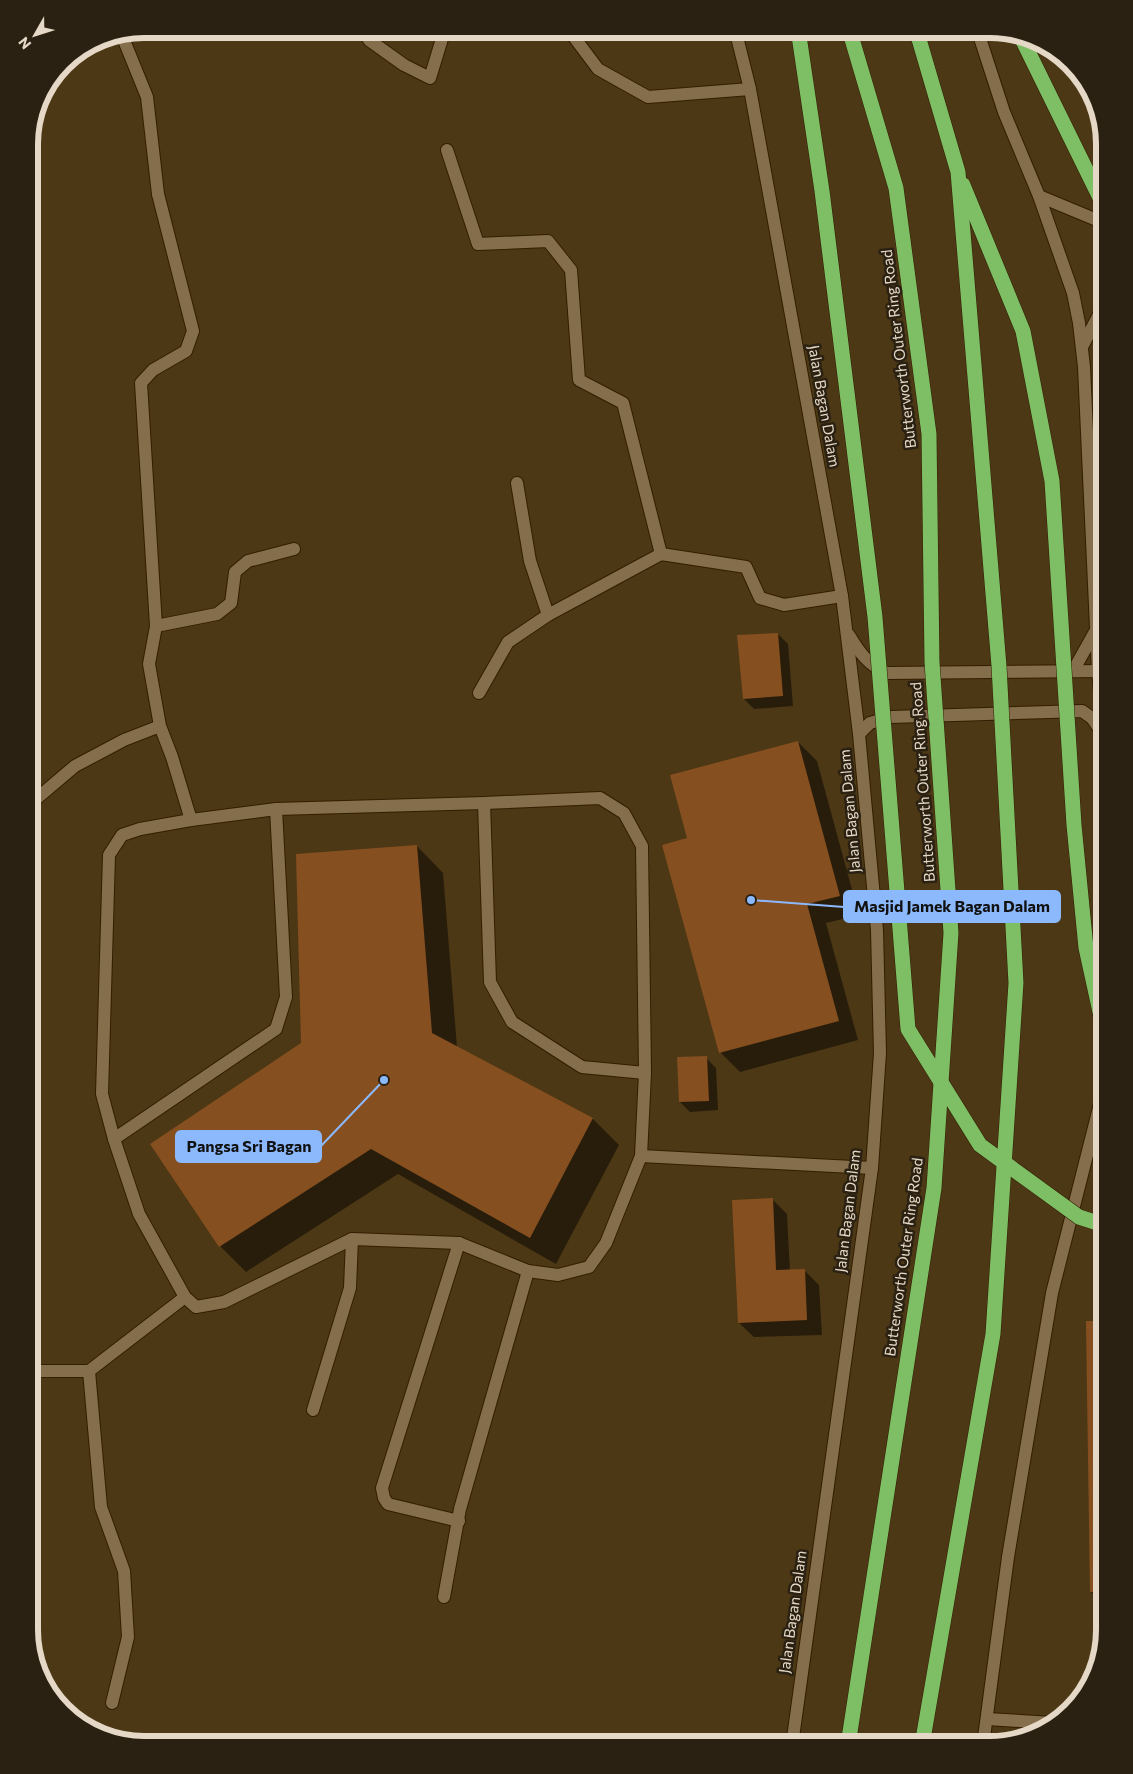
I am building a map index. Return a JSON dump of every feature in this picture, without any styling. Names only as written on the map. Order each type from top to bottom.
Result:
[{"type":"highway","points":[[799,38],[822,191],[875,617],[908,1029],[980,1145],[1079,1217],[1096,1222]]},
{"type":"highway","name":"Butterworth Outer Ring Road","points":[[849,1736],[934,1188],[950,932],[932,662],[929,434],[896,188],[852,38]]},
{"type":"highway","points":[[919,38],[958,172],[1023,331],[1052,481],[1075,834],[1086,948],[1096,994]]},
{"type":"highway","points":[[1024,43],[1096,190]]},
{"type":"highway","points":[[924,1736],[993,1334],[1016,983],[999,666],[958,172]]},
{"type":"street","points":[[368,38],[404,65],[430,78],[442,38]]},
{"type":"street","points":[[575,38],[598,69],[648,97],[750,89]]},
{"type":"street","name":"Jalan Bagan Dalam","points":[[737,38],[750,89],[842,596],[859,734],[877,930],[880,1053],[872,1168],[793,1736]]},
{"type":"street","points":[[980,38],[1004,112],[1039,196],[1073,293],[1079,323],[1084,367],[1096,630],[1073,672]]},
{"type":"street","points":[[124,40],[147,97],[158,194],[193,331],[186,351],[154,370],[141,383],[156,626],[149,664],[160,726],[172,756],[191,820]]},
{"type":"street","points":[[447,150],[478,244],[548,241],[571,270],[579,380],[623,403],[662,554]]},
{"type":"street","points":[[1039,196],[1096,220]]},
{"type":"street","points":[[1082,348],[1096,321]]},
{"type":"street","points":[[517,483],[530,561],[548,615]]},
{"type":"street","points":[[1088,485],[1096,512]]},
{"type":"street","points":[[156,626],[217,614],[231,603],[235,572],[248,561],[294,549]]},
{"type":"street","points":[[479,693],[508,642],[548,615],[662,554],[746,567],[760,598],[784,605],[842,596]]},
{"type":"street","points":[[846,631],[864,657],[876,669],[887,673],[1096,671]]},
{"type":"street","points":[[859,734],[870,723],[891,717],[1082,711],[1096,723]]},
{"type":"street","points":[[38,797],[75,766],[124,740],[160,726]]},
{"type":"street","points":[[600,798],[624,813],[642,846],[645,1073],[641,1156],[606,1243],[589,1268],[558,1275],[528,1271],[459,1244],[352,1239],[224,1302],[196,1307],[185,1297],[138,1214],[102,1094],[109,855],[122,835],[191,820],[276,809],[600,798]]},
{"type":"street","points":[[484,803],[490,982],[512,1022],[582,1067],[645,1073]]},
{"type":"street","points":[[114,1139],[276,1029],[286,997],[276,809]]},
{"type":"street","points":[[984,1736],[1008,1557],[1052,1293],[1096,1120]]},
{"type":"street","points":[[641,1156],[872,1168]]},
{"type":"street","points":[[313,1410],[350,1288],[352,1239]]},
{"type":"street","points":[[459,1244],[382,1488],[384,1498],[388,1504],[459,1521]]},
{"type":"street","points":[[444,1598],[460,1509],[528,1271]]},
{"type":"street","points":[[38,1372],[89,1371],[185,1297]]},
{"type":"street","points":[[89,1371],[101,1507],[124,1571],[128,1637],[112,1703]]},
{"type":"street","points":[[986,1719],[1042,1722]]},
{"type":"building","points":[[778,633],[783,696],[743,699],[737,635]]},
{"type":"building","points":[[798,741],[840,896],[807,904],[839,1021],[719,1053],[662,845],[687,838],[670,775]]},
{"type":"building","points":[[417,845],[432,1033],[593,1118],[530,1238],[371,1149],[219,1247],[150,1144],[301,1043],[296,854]]},
{"type":"building","points":[[707,1056],[709,1101],[679,1102],[677,1057]]},
{"type":"building","points":[[773,1198],[776,1270],[805,1269],[807,1320],[738,1323],[732,1200]]},
{"type":"building","points":[[1086,1321],[1096,1321],[1096,1592],[1090,1592]]},
{"type":"place","name":"Masjid Jamek Bagan Dalam","points":[[751,900]]},
{"type":"place","name":"Pangsa Sri Bagan","points":[[384,1080]]}]
